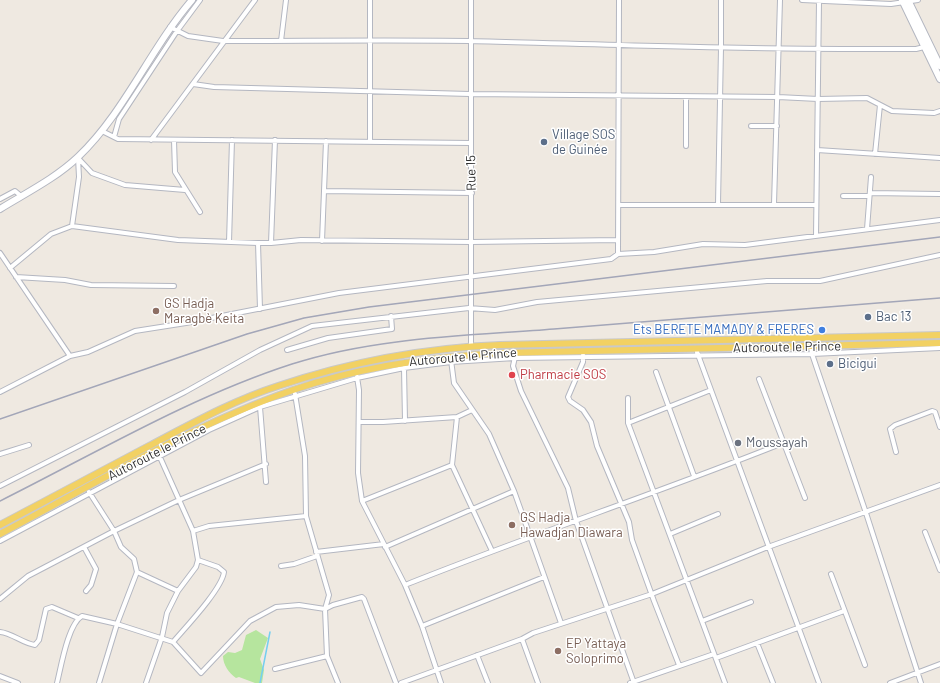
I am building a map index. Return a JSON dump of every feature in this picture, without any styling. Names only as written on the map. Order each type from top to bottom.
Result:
[{"type":"main road","points":[[0,209],[52,177],[78,158],[102,131],[170,27],[192,0]]},
{"type":"main road","points":[[905,1],[924,47],[940,79]]},
{"type":"main road","points":[[905,1],[940,66]]},
{"type":"main road","name":"Autoroute le Prince","points":[[0,525],[178,431],[277,386],[346,366],[402,354],[471,346],[940,335]]},
{"type":"main road","name":"Autoroute le Prince","points":[[0,534],[88,491],[234,413],[294,393],[404,362],[515,355],[696,351],[940,342]]},
{"type":"street","points":[[114,137],[119,119],[177,31],[200,0]]},
{"type":"street","points":[[151,140],[223,41],[255,0]]},
{"type":"street","points":[[281,41],[286,0]]},
{"type":"street","points":[[370,0],[370,142]]},
{"type":"street","name":"Rue 15","points":[[471,0],[470,94],[472,193],[469,308],[471,346]]},
{"type":"street","points":[[618,254],[619,0]]},
{"type":"street","points":[[718,204],[721,0]]},
{"type":"street","points":[[774,204],[780,0]]},
{"type":"street","points":[[802,0],[891,4],[918,0]]},
{"type":"street","points":[[816,236],[819,1]]},
{"type":"street","points":[[170,27],[188,36],[223,41],[470,41],[818,50],[916,49],[924,47]]},
{"type":"street","points":[[193,84],[214,87],[370,92],[778,97],[818,99],[867,98],[892,111],[934,113],[940,111]]},
{"type":"street","points":[[686,97],[686,146]]},
{"type":"street","points":[[875,154],[880,105]]},
{"type":"street","points":[[751,126],[777,126]]},
{"type":"street","points":[[102,131],[118,140],[276,140],[471,143]]},
{"type":"street","points":[[174,140],[174,172],[200,212]]},
{"type":"street","points":[[229,242],[232,140]]},
{"type":"street","points":[[272,243],[276,140]]},
{"type":"street","points":[[322,241],[326,141]]},
{"type":"street","points":[[817,150],[940,158]]},
{"type":"street","points":[[78,158],[92,173],[125,185],[185,190]]},
{"type":"street","points":[[72,226],[79,177],[78,158]]},
{"type":"street","points":[[867,229],[871,177]]},
{"type":"street","points":[[0,199],[15,191],[21,196]]},
{"type":"street","points":[[324,191],[472,193]]},
{"type":"street","points":[[843,196],[869,194],[940,194]]},
{"type":"street","points":[[619,205],[816,204]]},
{"type":"street","points":[[0,392],[70,356],[88,352],[135,331],[260,309],[339,293],[611,259],[618,254],[654,252],[703,244],[745,245],[940,220]]},
{"type":"street","points":[[10,268],[51,234],[72,226],[178,240],[258,243],[301,240],[471,242],[618,240]]},
{"type":"street","points":[[258,243],[260,309]]},
{"type":"street","points":[[0,253],[70,356]]},
{"type":"street","points":[[0,486],[185,392],[260,350],[312,326],[469,308],[495,310],[537,302],[767,281],[820,282],[940,255]]},
{"type":"street","points":[[16,277],[65,280],[91,285],[174,286]]},
{"type":"street","points":[[287,350],[328,338],[392,328],[391,316]]},
{"type":"street","points":[[811,346],[812,354],[866,513],[921,683]]},
{"type":"street","points":[[818,683],[696,351],[812,354],[940,348]]},
{"type":"street","points":[[582,354],[583,362],[568,397],[570,401],[583,410],[591,422],[597,446],[622,505],[652,594],[679,665]]},
{"type":"street","points":[[515,355],[513,366],[521,392],[568,488],[576,521],[633,682],[679,665],[757,643],[844,611]]},
{"type":"street","points":[[441,683],[422,626],[405,586],[362,501],[358,473],[359,390],[356,375],[451,359],[454,383],[489,434],[514,491],[529,538],[561,623]]},
{"type":"street","points":[[404,368],[405,421]]},
{"type":"street","points":[[656,372],[667,406],[694,476]]},
{"type":"street","points":[[759,379],[805,498]]},
{"type":"street","points":[[628,423],[667,406],[711,390]]},
{"type":"street","points":[[146,683],[162,637],[167,613],[178,591],[196,567],[198,560],[194,531],[158,454],[294,393],[305,456],[306,516],[329,595],[325,609],[327,656],[338,683]]},
{"type":"street","points":[[628,398],[628,423],[725,683]]},
{"type":"street","points":[[260,407],[266,464],[266,482]]},
{"type":"street","points":[[359,422],[405,421],[457,417],[472,410]]},
{"type":"street","points":[[896,452],[890,428],[895,425],[932,411],[935,412],[940,427]]},
{"type":"street","points":[[457,417],[452,465],[492,551]]},
{"type":"street","points":[[405,586],[492,551],[622,505],[654,491],[783,443]]},
{"type":"street","points":[[0,454],[30,445]]},
{"type":"street","points":[[0,599],[28,576],[114,531],[179,500],[266,464]]},
{"type":"street","points":[[362,501],[452,465]]},
{"type":"street","points":[[401,683],[522,639],[561,623],[652,594],[768,547],[866,513],[940,485]]},
{"type":"street","points":[[0,541],[88,491],[114,531],[121,547],[134,559],[137,572],[117,624],[99,683]]},
{"type":"street","points":[[281,566],[294,564],[317,554],[384,545],[514,491]]},
{"type":"street","points":[[670,534],[718,514]]},
{"type":"street","points":[[194,531],[209,526],[306,516]]},
{"type":"street","points":[[925,532],[940,570]]},
{"type":"street","points":[[84,547],[96,569],[91,585],[86,591]]},
{"type":"street","points":[[173,642],[210,597],[223,578],[224,572],[218,567],[198,560]]},
{"type":"street","points":[[137,572],[178,591]]},
{"type":"street","points":[[831,574],[865,665]]},
{"type":"street","points":[[422,626],[544,577]]},
{"type":"street","points":[[0,632],[4,632],[17,640],[35,645],[39,640],[46,609],[52,607],[78,618],[82,616],[162,637],[173,642],[201,673],[250,621],[276,607],[299,605],[325,609],[333,605],[364,597],[396,683]]},
{"type":"street","points":[[702,621],[751,602]]},
{"type":"street","points":[[57,683],[71,630],[78,618]]},
{"type":"street","points":[[522,639],[538,683]]},
{"type":"street","points":[[757,643],[773,683]]},
{"type":"street","points":[[477,655],[488,683]]},
{"type":"street","points":[[275,669],[327,656]]},
{"type":"street","points":[[890,683],[940,664]]},
{"type":"street","points":[[0,676],[18,683]]},
{"type":"green space","points":[[256,630],[268,638],[260,659],[264,670],[262,683],[255,683],[239,677],[236,678],[231,674],[223,659],[223,656],[228,652],[235,653],[242,650],[246,635]]},
{"type":"waterway","points":[[260,683],[270,632]]},
{"type":"railway","points":[[0,419],[247,334],[304,318],[369,307],[940,237]]},
{"type":"railway","points":[[0,501],[180,409],[254,377],[292,364],[356,348],[455,336],[940,298]]},
{"type":"place","name":"Village SOS de Guinée","points":[[544,142]]},
{"type":"place","name":"GS Hadja Maragbè Keita","points":[[156,311]]},
{"type":"place","name":"Bac 13","points":[[868,317]]},
{"type":"place","name":"Ets BERETE MAMADY & FRERES","points":[[822,330]]},
{"type":"place","name":"Bicigui","points":[[830,364]]},
{"type":"place","name":"Pharmacie SOS","points":[[512,375]]},
{"type":"place","name":"Moussayah","points":[[738,443]]},
{"type":"place","name":"GS Hadja Hawadjan Diawara","points":[[512,525]]},
{"type":"place","name":"EP Yattaya Soloprimo","points":[[558,651]]}]
